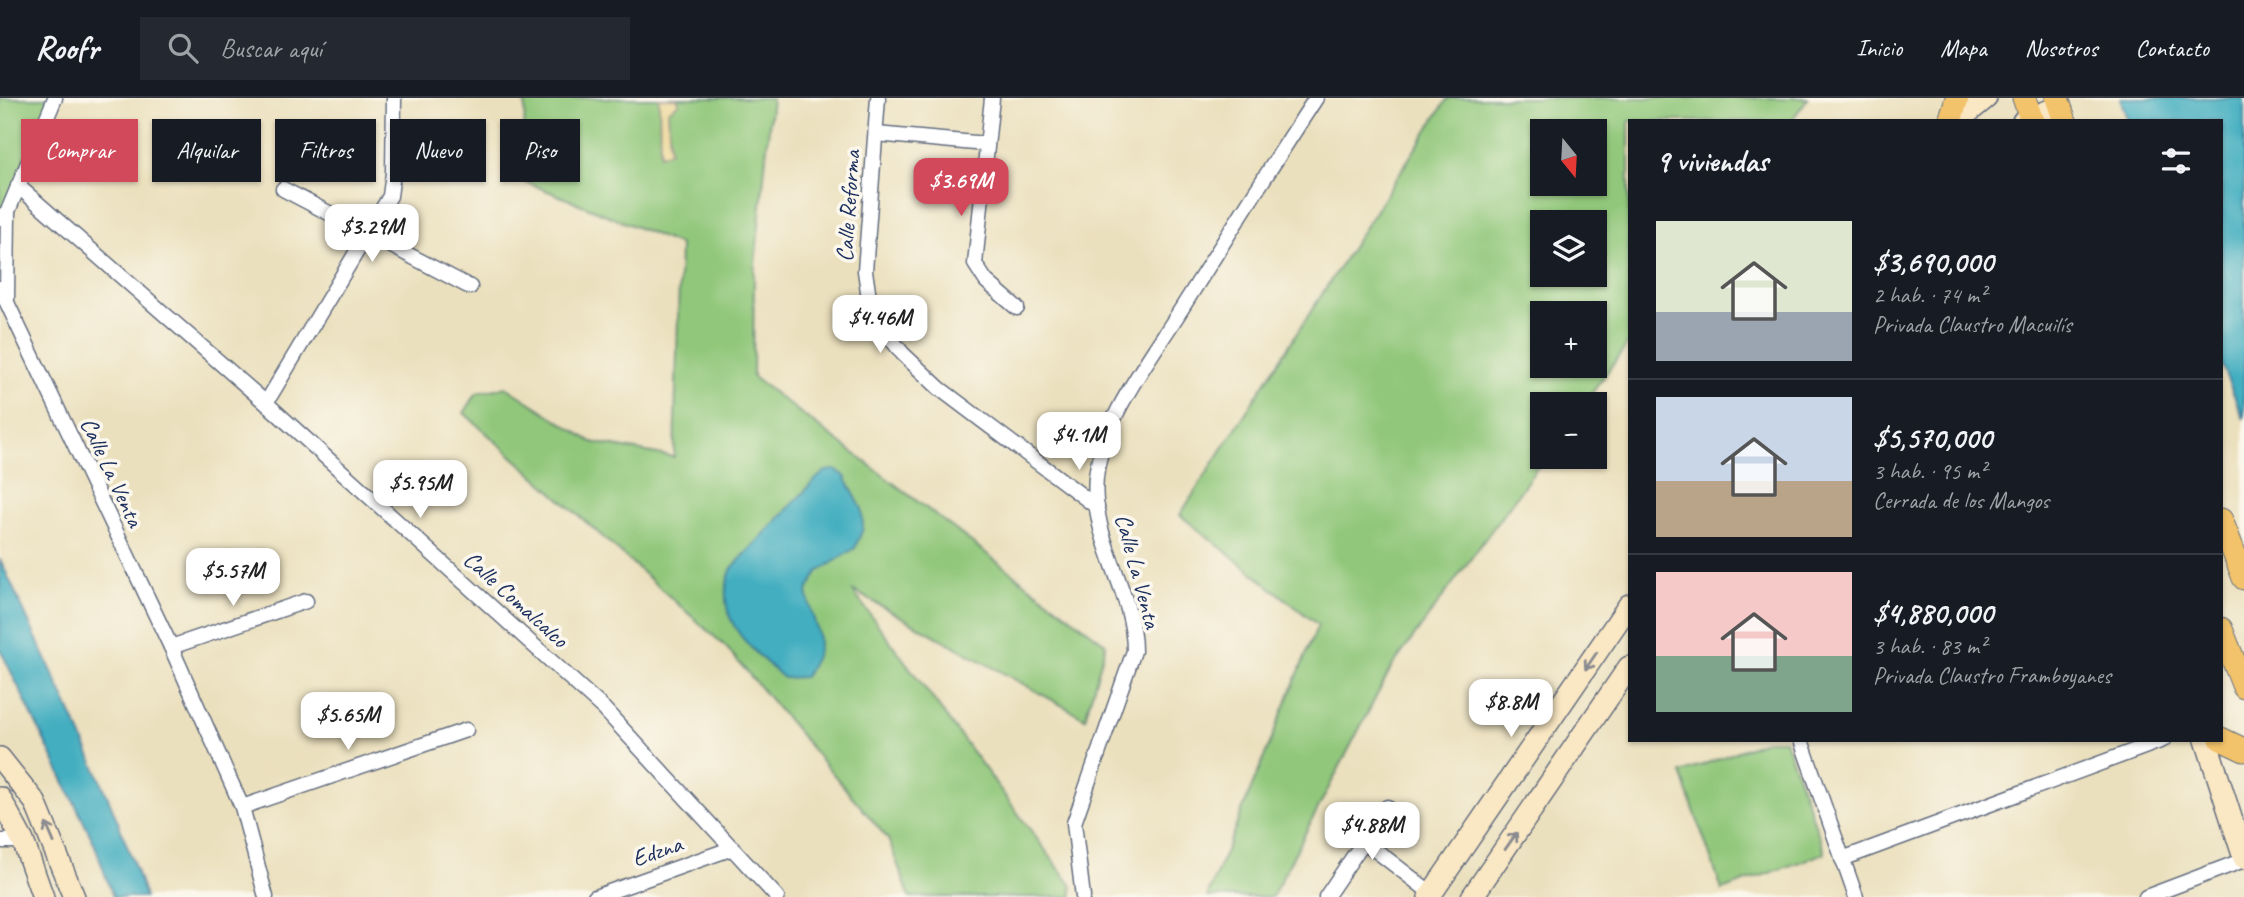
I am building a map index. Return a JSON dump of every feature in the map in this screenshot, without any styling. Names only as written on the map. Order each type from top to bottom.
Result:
[{"type":"main road","points":[[1951,119],[1957,98]]},
{"type":"main road","points":[[2223,525],[2244,578]]},
{"type":"main road","points":[[2223,634],[2244,687]]},
{"type":"main road","points":[[2223,740],[2244,751]]},
{"type":"street","name":"Calle La Venta","points":[[55,98],[4,214],[4,294],[171,647],[242,807],[266,897]]},
{"type":"street","points":[[266,403],[384,210],[392,186],[394,98]]},
{"type":"street","name":"Calle Reforma","points":[[878,98],[865,271],[869,298],[879,324],[919,371],[1097,507]]},
{"type":"street","points":[[992,98],[975,264],[986,281],[1017,308]]},
{"type":"street","name":"Calle La Venta","points":[[1083,897],[1074,823],[1134,651],[1133,623],[1107,555],[1097,507],[1097,469],[1111,426],[1138,379],[1316,98]]},
{"type":"street","points":[[1960,119],[1986,98]]},
{"type":"street","points":[[2027,114],[2061,108]]},
{"type":"street","points":[[876,134],[986,144]]},
{"type":"street","name":"Calle Comalcalco","points":[[18,186],[266,403],[604,709],[777,897]]},
{"type":"street","points":[[282,189],[470,287]]},
{"type":"street","points":[[171,647],[306,601]]},
{"type":"street","points":[[1365,842],[1430,895],[1628,606]]},
{"type":"street","points":[[1472,897],[1628,672]]},
{"type":"street","points":[[242,807],[466,730]]},
{"type":"street","points":[[1802,742],[1856,897]]},
{"type":"street","points":[[1842,859],[2158,742]]},
{"type":"street","points":[[2146,897],[2244,859],[2207,742]]},
{"type":"street","points":[[0,758],[35,802],[74,897]]},
{"type":"street","points":[[0,798],[23,841],[43,897]]},
{"type":"street","points":[[1326,897],[1387,807]]},
{"type":"street","points":[[0,841],[23,841]]},
{"type":"street","name":"Edzna","points":[[596,897],[733,848]]},
{"type":"green space","points":[[0,98],[55,98],[45,119],[21,119],[21,172],[0,218]]},
{"type":"green space","points":[[525,98],[772,98],[754,274],[753,377],[1106,644],[1085,718],[852,590],[1072,886],[1072,897],[910,897],[888,839],[726,647],[464,413],[477,393],[506,387],[592,442],[674,457],[680,245],[525,182],[580,182],[580,119],[524,119]]},
{"type":"green space","points":[[1448,98],[1808,98],[1792,119],[1628,119],[1628,343],[1607,372],[1607,301],[1530,301],[1530,378],[1603,378],[1593,392],[1530,392],[1530,469],[1536,469],[1391,668],[1272,897],[1207,897],[1318,625],[1180,515]]},
{"type":"green space","points":[[1762,742],[1786,742],[1825,853],[1722,890],[1681,773]]},
{"type":"sand","points":[[659,98],[677,98],[679,103],[668,111],[670,151],[660,155]]},
{"type":"water","points":[[2120,98],[2244,98],[2244,419],[2223,369],[2223,119],[2127,119]]},
{"type":"water","points":[[835,470],[844,475],[862,509],[863,528],[855,548],[818,572],[807,591],[818,635],[817,653],[804,677],[783,678],[758,655],[737,630],[726,602],[727,586],[732,568],[817,478],[826,471]]},
{"type":"water","points":[[0,559],[96,768],[145,897],[113,897],[94,843],[0,649]]}]
